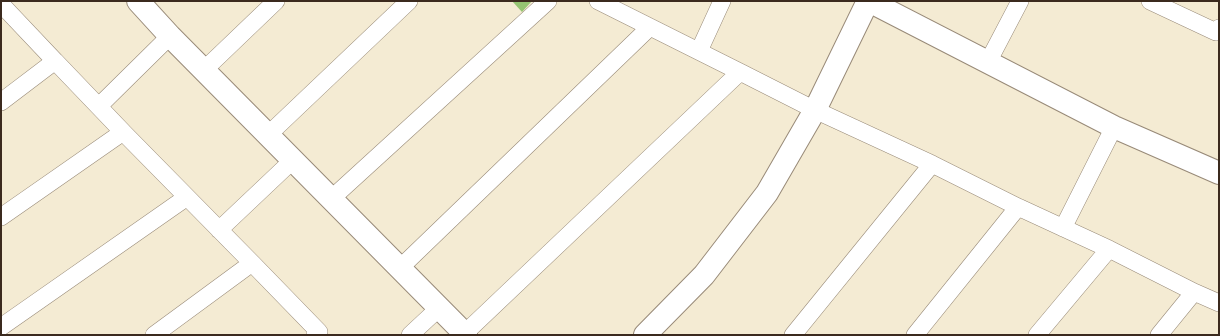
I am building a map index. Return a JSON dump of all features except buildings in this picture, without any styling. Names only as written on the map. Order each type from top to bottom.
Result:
[{"type":"street","points":[[138,1],[170,36],[465,334],[740,72]]},
{"type":"street","points":[[204,70],[276,1]]},
{"type":"street","points":[[268,135],[408,1]]},
{"type":"street","points":[[332,199],[548,1]]},
{"type":"street","points":[[598,1],[815,110],[932,164],[1018,207],[1109,249],[1219,303]]},
{"type":"street","points":[[699,51],[722,1]]},
{"type":"street","points":[[645,335],[704,275],[767,193],[815,110],[869,1],[1114,127],[1218,169]]},
{"type":"street","points":[[988,62],[1020,1]]},
{"type":"street","points":[[1150,1],[1218,31]]},
{"type":"street","points":[[1,4],[319,334]]},
{"type":"street","points":[[400,268],[650,27]]},
{"type":"street","points":[[98,106],[170,36]]},
{"type":"street","points":[[1,102],[55,61]]},
{"type":"street","points":[[1063,228],[1114,127]]},
{"type":"street","points":[[1,217],[123,132]]},
{"type":"street","points":[[219,230],[292,160]]},
{"type":"street","points":[[793,335],[932,164]]},
{"type":"street","points":[[1,327],[187,197]]},
{"type":"street","points":[[915,335],[1018,207]]},
{"type":"street","points":[[1037,335],[1109,249]]},
{"type":"street","points":[[154,335],[252,263]]},
{"type":"street","points":[[1159,335],[1194,292]]},
{"type":"street","points":[[410,335],[439,308]]},
{"type":"green space","points":[[512,1],[532,1],[522,12]]}]
